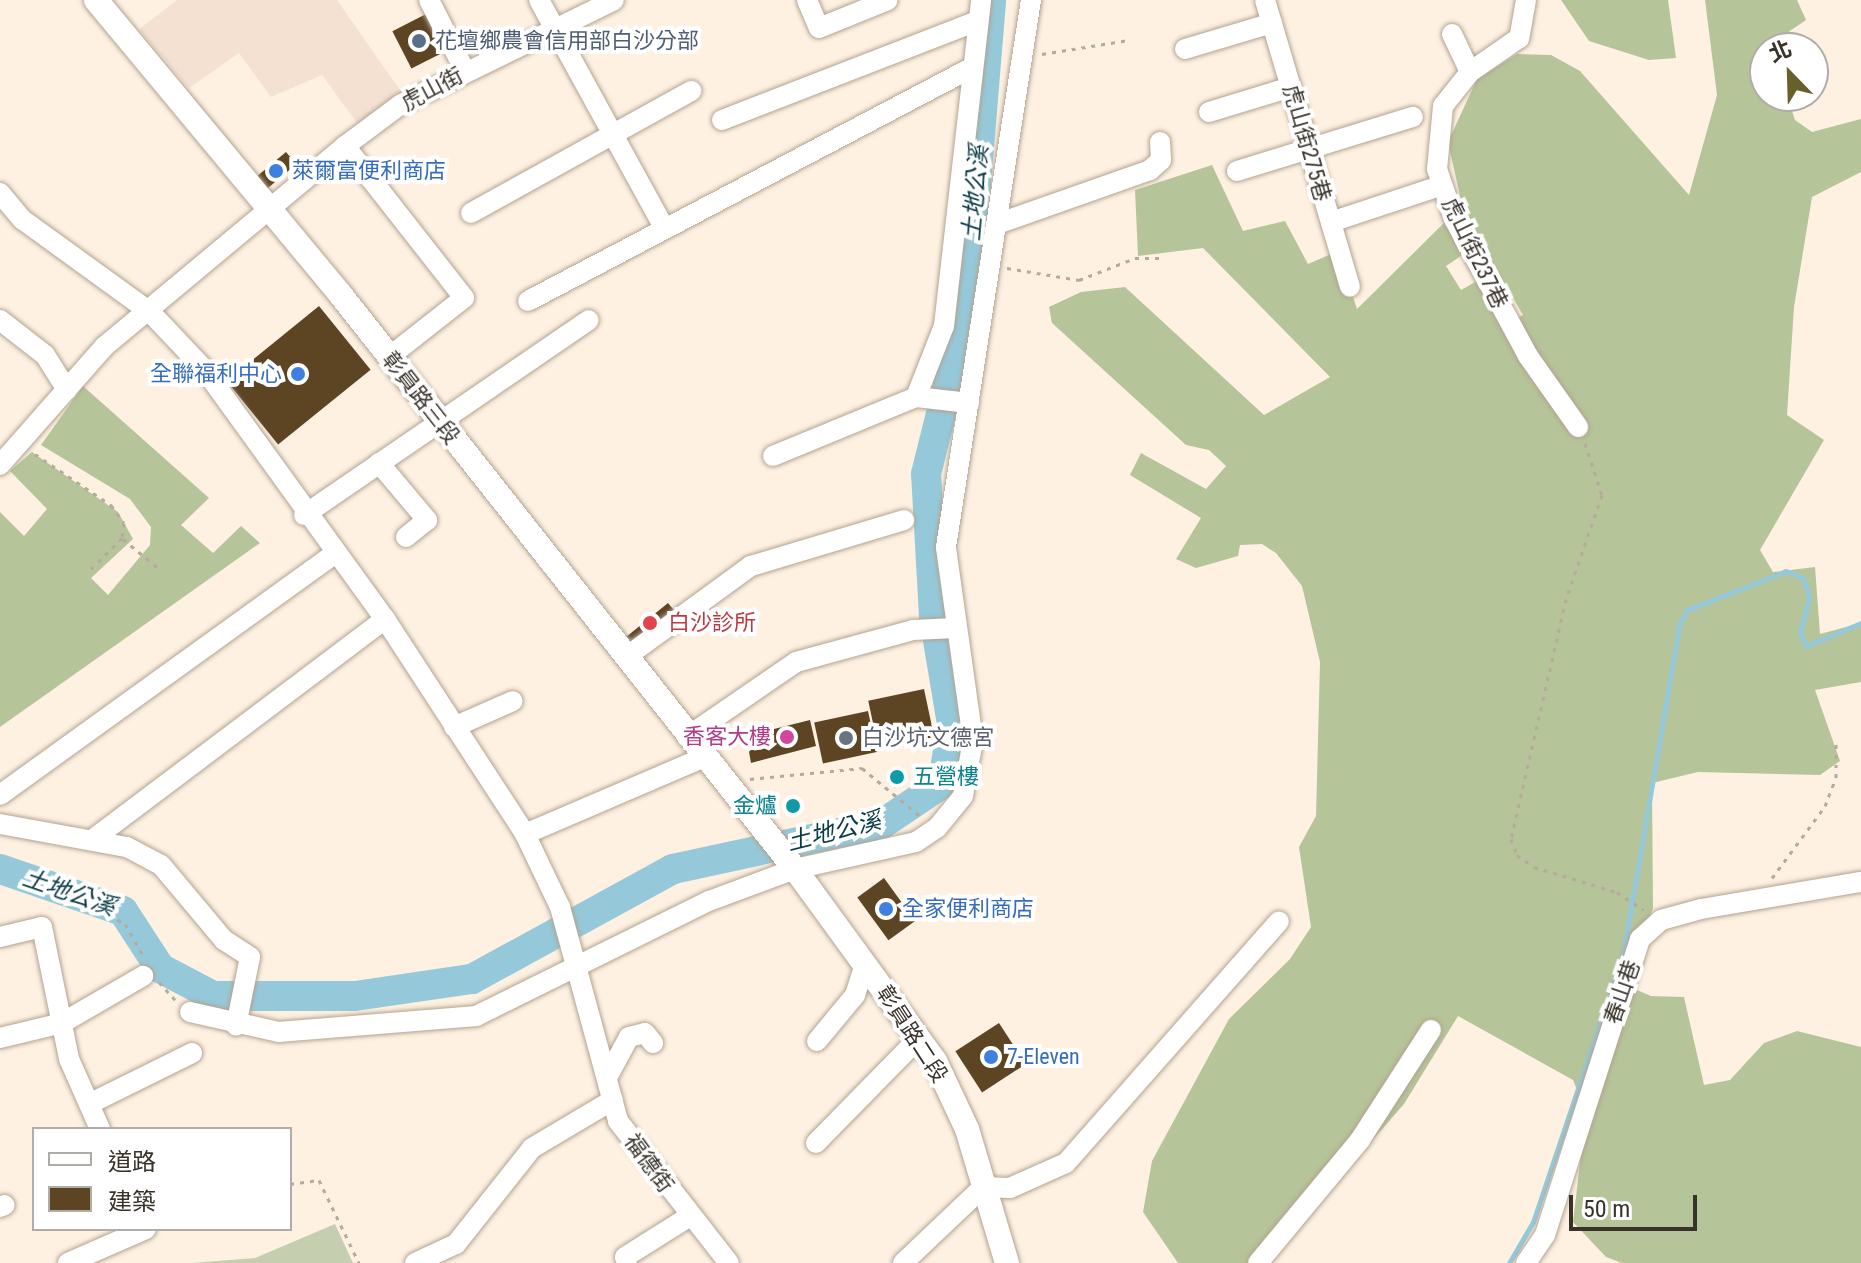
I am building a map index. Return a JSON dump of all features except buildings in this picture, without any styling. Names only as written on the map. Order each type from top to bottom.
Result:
[{"type":"main road","name":"彰員路三段","points":[[99,1],[389,357],[740,801]]},
{"type":"main road","name":"彰員路二段","points":[[740,801],[919,1038],[967,1129],[1007,1263]]},
{"type":"street","points":[[429,0],[465,71]]},
{"type":"street","points":[[539,0],[665,229]]},
{"type":"street","name":"虎山街","points":[[0,465],[23,444],[105,346],[150,312],[267,206],[345,146],[465,71],[614,0]]},
{"type":"street","points":[[807,0],[819,28],[888,0]]},
{"type":"street","points":[[922,397],[944,326],[975,22],[981,0]]},
{"type":"street","points":[[190,1012],[279,1032],[476,1016],[575,962],[789,863],[916,842],[963,796],[973,740],[951,628],[946,547],[964,402],[991,264],[1019,58],[1031,0]]},
{"type":"street","name":"虎山街275巷","points":[[1265,0],[1350,287]]},
{"type":"street","name":"虎山街237巷","points":[[1526,0],[1519,38],[1470,72],[1443,106],[1437,169],[1454,219],[1528,356],[1578,427]]},
{"type":"street","points":[[722,120],[975,22]]},
{"type":"street","points":[[1185,49],[1272,23]]},
{"type":"street","points":[[1452,34],[1470,72]]},
{"type":"street","points":[[528,301],[971,68]]},
{"type":"street","points":[[1209,112],[1291,87]]},
{"type":"street","points":[[471,213],[691,91]]},
{"type":"street","points":[[1237,171],[1413,117]]},
{"type":"street","points":[[997,224],[1150,170],[1161,160],[1160,142]]},
{"type":"street","points":[[345,146],[464,298],[389,357]]},
{"type":"street","points":[[1331,222],[1431,189]]},
{"type":"street","name":"福德街","points":[[1,199],[150,312],[204,369],[304,515],[385,619],[525,834],[560,907],[609,1074],[618,1121],[729,1263]]},
{"type":"street","points":[[0,320],[45,355],[67,390]]},
{"type":"street","points":[[304,515],[379,463],[436,418],[589,320]]},
{"type":"street","points":[[773,456],[922,397],[964,402]]},
{"type":"street","points":[[379,463],[427,520],[406,537]]},
{"type":"street","points":[[626,657],[751,566],[904,520]]},
{"type":"street","points":[[0,795],[333,555]]},
{"type":"street","points":[[92,840],[385,619]]},
{"type":"street","points":[[687,737],[796,662],[913,630],[951,628]]},
{"type":"street","points":[[454,727],[513,701]]},
{"type":"street","points":[[525,834],[705,757]]},
{"type":"street","points":[[0,824],[127,847],[161,865],[249,963],[237,1021]]},
{"type":"street","points":[[1661,920],[1861,882]]},
{"type":"street","name":"春山巷","points":[[1526,1263],[1545,1235],[1640,939],[1661,920]]},
{"type":"street","points":[[903,1263],[983,1187],[1010,1188],[1066,1163],[1279,921]]},
{"type":"street","points":[[0,937],[42,927],[62,1023],[99,1127]]},
{"type":"street","points":[[817,1041],[855,995],[865,964]]},
{"type":"street","points":[[0,1038],[62,1023],[143,976]]},
{"type":"street","points":[[1258,1263],[1360,1140],[1431,1030]]},
{"type":"street","points":[[609,1074],[629,1037],[645,1033],[653,1043]]},
{"type":"street","points":[[816,1143],[919,1038]]},
{"type":"street","points":[[89,1104],[192,1053]]},
{"type":"street","points":[[415,1263],[456,1244],[532,1148],[613,1100]]},
{"type":"street","points":[[627,1263],[625,1257],[690,1216]]},
{"type":"street","points":[[68,1263],[141,1231]]},
{"type":"path","points":[[1019,58],[1129,40]]},
{"type":"path","points":[[991,264],[1079,280],[1135,258],[1162,258]]},
{"type":"path","points":[[1578,427],[1602,495],[1566,599],[1511,839],[1517,855],[1534,867],[1617,892],[1661,920]]},
{"type":"path","points":[[23,444],[111,505],[124,523],[122,538],[91,569]]},
{"type":"path","points":[[122,538],[157,567]]},
{"type":"path","points":[[1748,905],[1825,806],[1836,744]]},
{"type":"path","points":[[723,779],[862,768],[927,821]]},
{"type":"path","points":[[292,1184],[319,1180],[359,1263]]},
{"type":"shaded area","points":[[177,0],[337,0],[402,93],[360,127],[322,75],[271,97],[239,53],[189,88],[139,29]]},
{"type":"green space","points":[[1561,0],[1668,0],[1676,58],[1649,60],[1589,41]]},
{"type":"green space","points":[[1705,0],[1797,0],[1806,20],[1788,32],[1749,32],[1749,112],[1792,112],[1795,120],[1812,132],[1861,119],[1861,172],[1812,197],[1794,307],[1787,415],[1824,440],[1760,550],[1773,572],[1815,567],[1820,634],[1861,623],[1861,682],[1815,690],[1840,761],[1820,775],[1698,772],[1652,783],[1653,908],[1623,984],[1651,996],[1684,997],[1704,1085],[1730,1080],[1764,1043],[1797,1031],[1861,1047],[1861,1263],[1622,1263],[1606,1257],[1573,1222],[1586,1112],[1573,1080],[1458,1016],[1404,1104],[1265,1263],[1178,1263],[1143,1212],[1152,1161],[1229,1019],[1290,959],[1311,927],[1299,847],[1316,816],[1320,662],[1302,586],[1276,553],[1262,544],[1240,545],[1238,556],[1196,568],[1176,559],[1201,518],[1130,475],[1141,453],[1206,489],[1226,466],[1209,450],[1186,445],[1052,323],[1049,307],[1081,292],[1125,287],[1264,415],[1330,377],[1203,248],[1138,256],[1135,190],[1212,165],[1243,231],[1285,221],[1308,264],[1338,251],[1357,309],[1449,218],[1464,254],[1446,266],[1461,290],[1479,280],[1503,327],[1523,315],[1464,214],[1448,142],[1477,79],[1517,54],[1551,55],[1580,71],[1689,195],[1717,95]]},
{"type":"green space","points":[[83,386],[209,498],[181,525],[213,553],[241,526],[260,543],[0,727],[0,512],[24,536],[47,509],[10,471],[32,452],[118,512],[133,539],[91,578],[108,595],[150,545],[151,527],[130,499],[41,445]]},
{"type":"green space","points":[[335,1224],[353,1263],[192,1263],[255,1258]]},
{"type":"waterway","name":"土地公溪","points":[[0,869],[123,911],[160,968],[213,996],[355,996],[472,979],[673,869],[882,824],[943,783],[952,724],[934,616],[926,474],[965,318],[991,0]]},
{"type":"waterway","points":[[1509,1263],[1533,1222],[1623,954],[1679,625],[1687,610],[1786,571],[1803,578],[1809,597],[1800,634],[1806,646],[1861,623]]},
{"type":"place","name":"花壇鄉農會信用部白沙分部","points":[[419,41]]},
{"type":"place","name":"萊爾富便利商店","points":[[276,171]]},
{"type":"place","name":"全聯福利中心","points":[[298,374]]},
{"type":"place","name":"白沙診所","points":[[650,623]]},
{"type":"place","name":"香客大樓","points":[[787,737]]},
{"type":"place","name":"白沙坑文德宮","points":[[846,738]]},
{"type":"place","name":"五營樓","points":[[897,777]]},
{"type":"place","name":"金爐","points":[[793,806]]},
{"type":"place","name":"全家便利商店","points":[[886,909]]},
{"type":"place","name":"7-Eleven","points":[[991,1057]]}]
